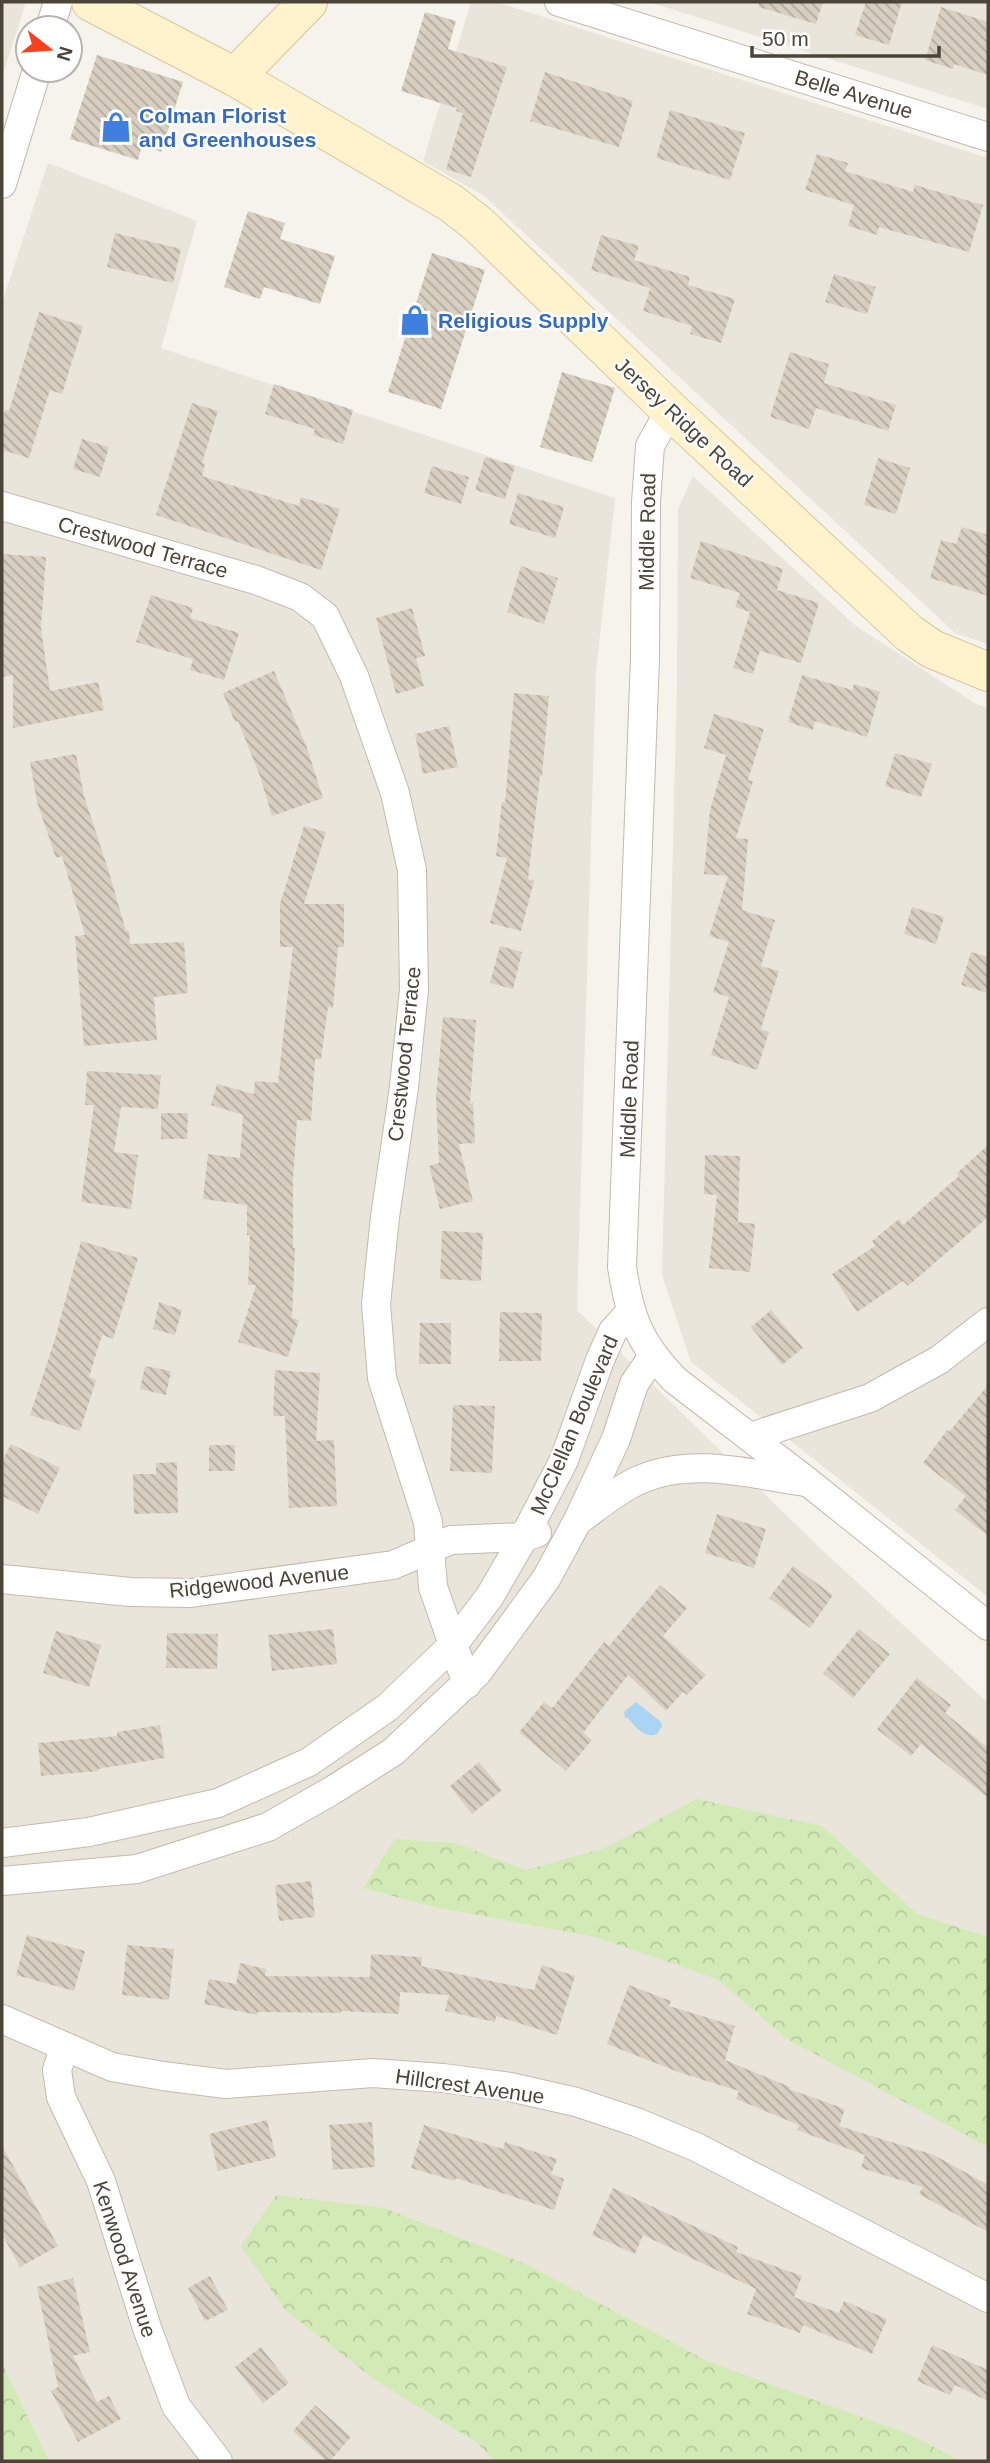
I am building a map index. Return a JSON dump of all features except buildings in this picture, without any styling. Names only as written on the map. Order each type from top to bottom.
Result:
[{"type":"street","name":"Jersey Ridge Road","points":[[91,2],[235,78],[451,203],[478,224],[670,410],[909,633],[932,649],[988,672]]},
{"type":"street","points":[[235,78],[308,2]]},
{"type":"street","name":"Belle Avenue","points":[[559,2],[988,137]]},
{"type":"street","points":[[2,184],[33,84]]},
{"type":"street","name":"Middle Road","points":[[670,410],[650,446],[646,502],[645,658],[622,1267],[631,1311],[638,1332],[653,1356],[675,1380],[988,1626]]},
{"type":"street","name":"Crestwood Terrace","points":[[2,506],[256,580],[300,597],[326,616],[354,676],[395,793],[412,870],[414,989],[376,1304],[382,1378],[428,1522],[430,1549]]},
{"type":"street","name":"McClellan Boulevard","points":[[2,1843],[89,1832],[218,1803],[309,1762],[388,1707],[453,1645],[490,1596],[564,1460],[613,1331],[631,1311]]},
{"type":"street","points":[[750,1437],[870,1398],[939,1360],[988,1322]]},
{"type":"street","name":"McClellan Boulevard","points":[[2,1881],[137,1869],[268,1827],[393,1752],[477,1673],[546,1579],[578,1521],[616,1439],[634,1384],[653,1356]]},
{"type":"street","name":"McClellan Boulevard","points":[[578,1521],[636,1481],[668,1470],[699,1467],[808,1482]]},
{"type":"street","name":"Ridgewood Avenue","points":[[2,1579],[130,1591],[191,1593],[393,1565],[451,1540],[524,1537],[578,1521]]},
{"type":"street","points":[[430,1549],[433,1587],[467,1684]]},
{"type":"street","name":"Hillcrest Avenue","points":[[2,2019],[112,2067],[226,2084],[373,2073],[510,2087],[576,2102],[636,2122],[695,2147],[988,2298]]},
{"type":"street","name":"Kenwood Avenue","points":[[64,2048],[57,2070],[61,2097],[101,2182],[152,2341],[176,2406],[218,2461]]},
{"type":"shaded area","points":[[2,2],[26,2],[22,14],[14,14],[14,40],[2,77]]},
{"type":"shaded area","points":[[471,2],[496,2],[988,158],[988,644],[955,633],[484,196],[423,161]]},
{"type":"shaded area","points":[[649,2],[988,2],[988,109]]},
{"type":"shaded area","points":[[48,163],[197,221],[161,348],[615,498],[596,672],[577,1310],[821,1549],[988,1703],[988,2461],[2,2461],[2,303]]},
{"type":"shaded area","points":[[693,476],[856,626],[976,704],[988,708],[988,1597],[691,1362],[662,1275],[677,688],[678,509]]},
{"type":"green space","points":[[696,1799],[822,1826],[917,1914],[988,1937],[988,2147],[787,2039],[717,1979],[595,1937],[435,1907],[363,1888],[395,1839],[454,1843],[526,1870],[608,1847]]},
{"type":"green space","points":[[276,2195],[384,2208],[524,2263],[709,2362],[911,2435],[960,2461],[495,2461],[476,2442],[375,2380],[285,2310],[241,2246]]},
{"type":"green space","points":[[2,2363],[49,2461],[2,2461]]},
{"type":"water","points":[[636,1702],[661,1722],[662,1726],[657,1734],[644,1734],[625,1718],[624,1712]]},
{"type":"place","name":"Colman Florist and Greenhouses","points":[[116,127]]},
{"type":"place","name":"Religious Supply","points":[[415,320]]}]
